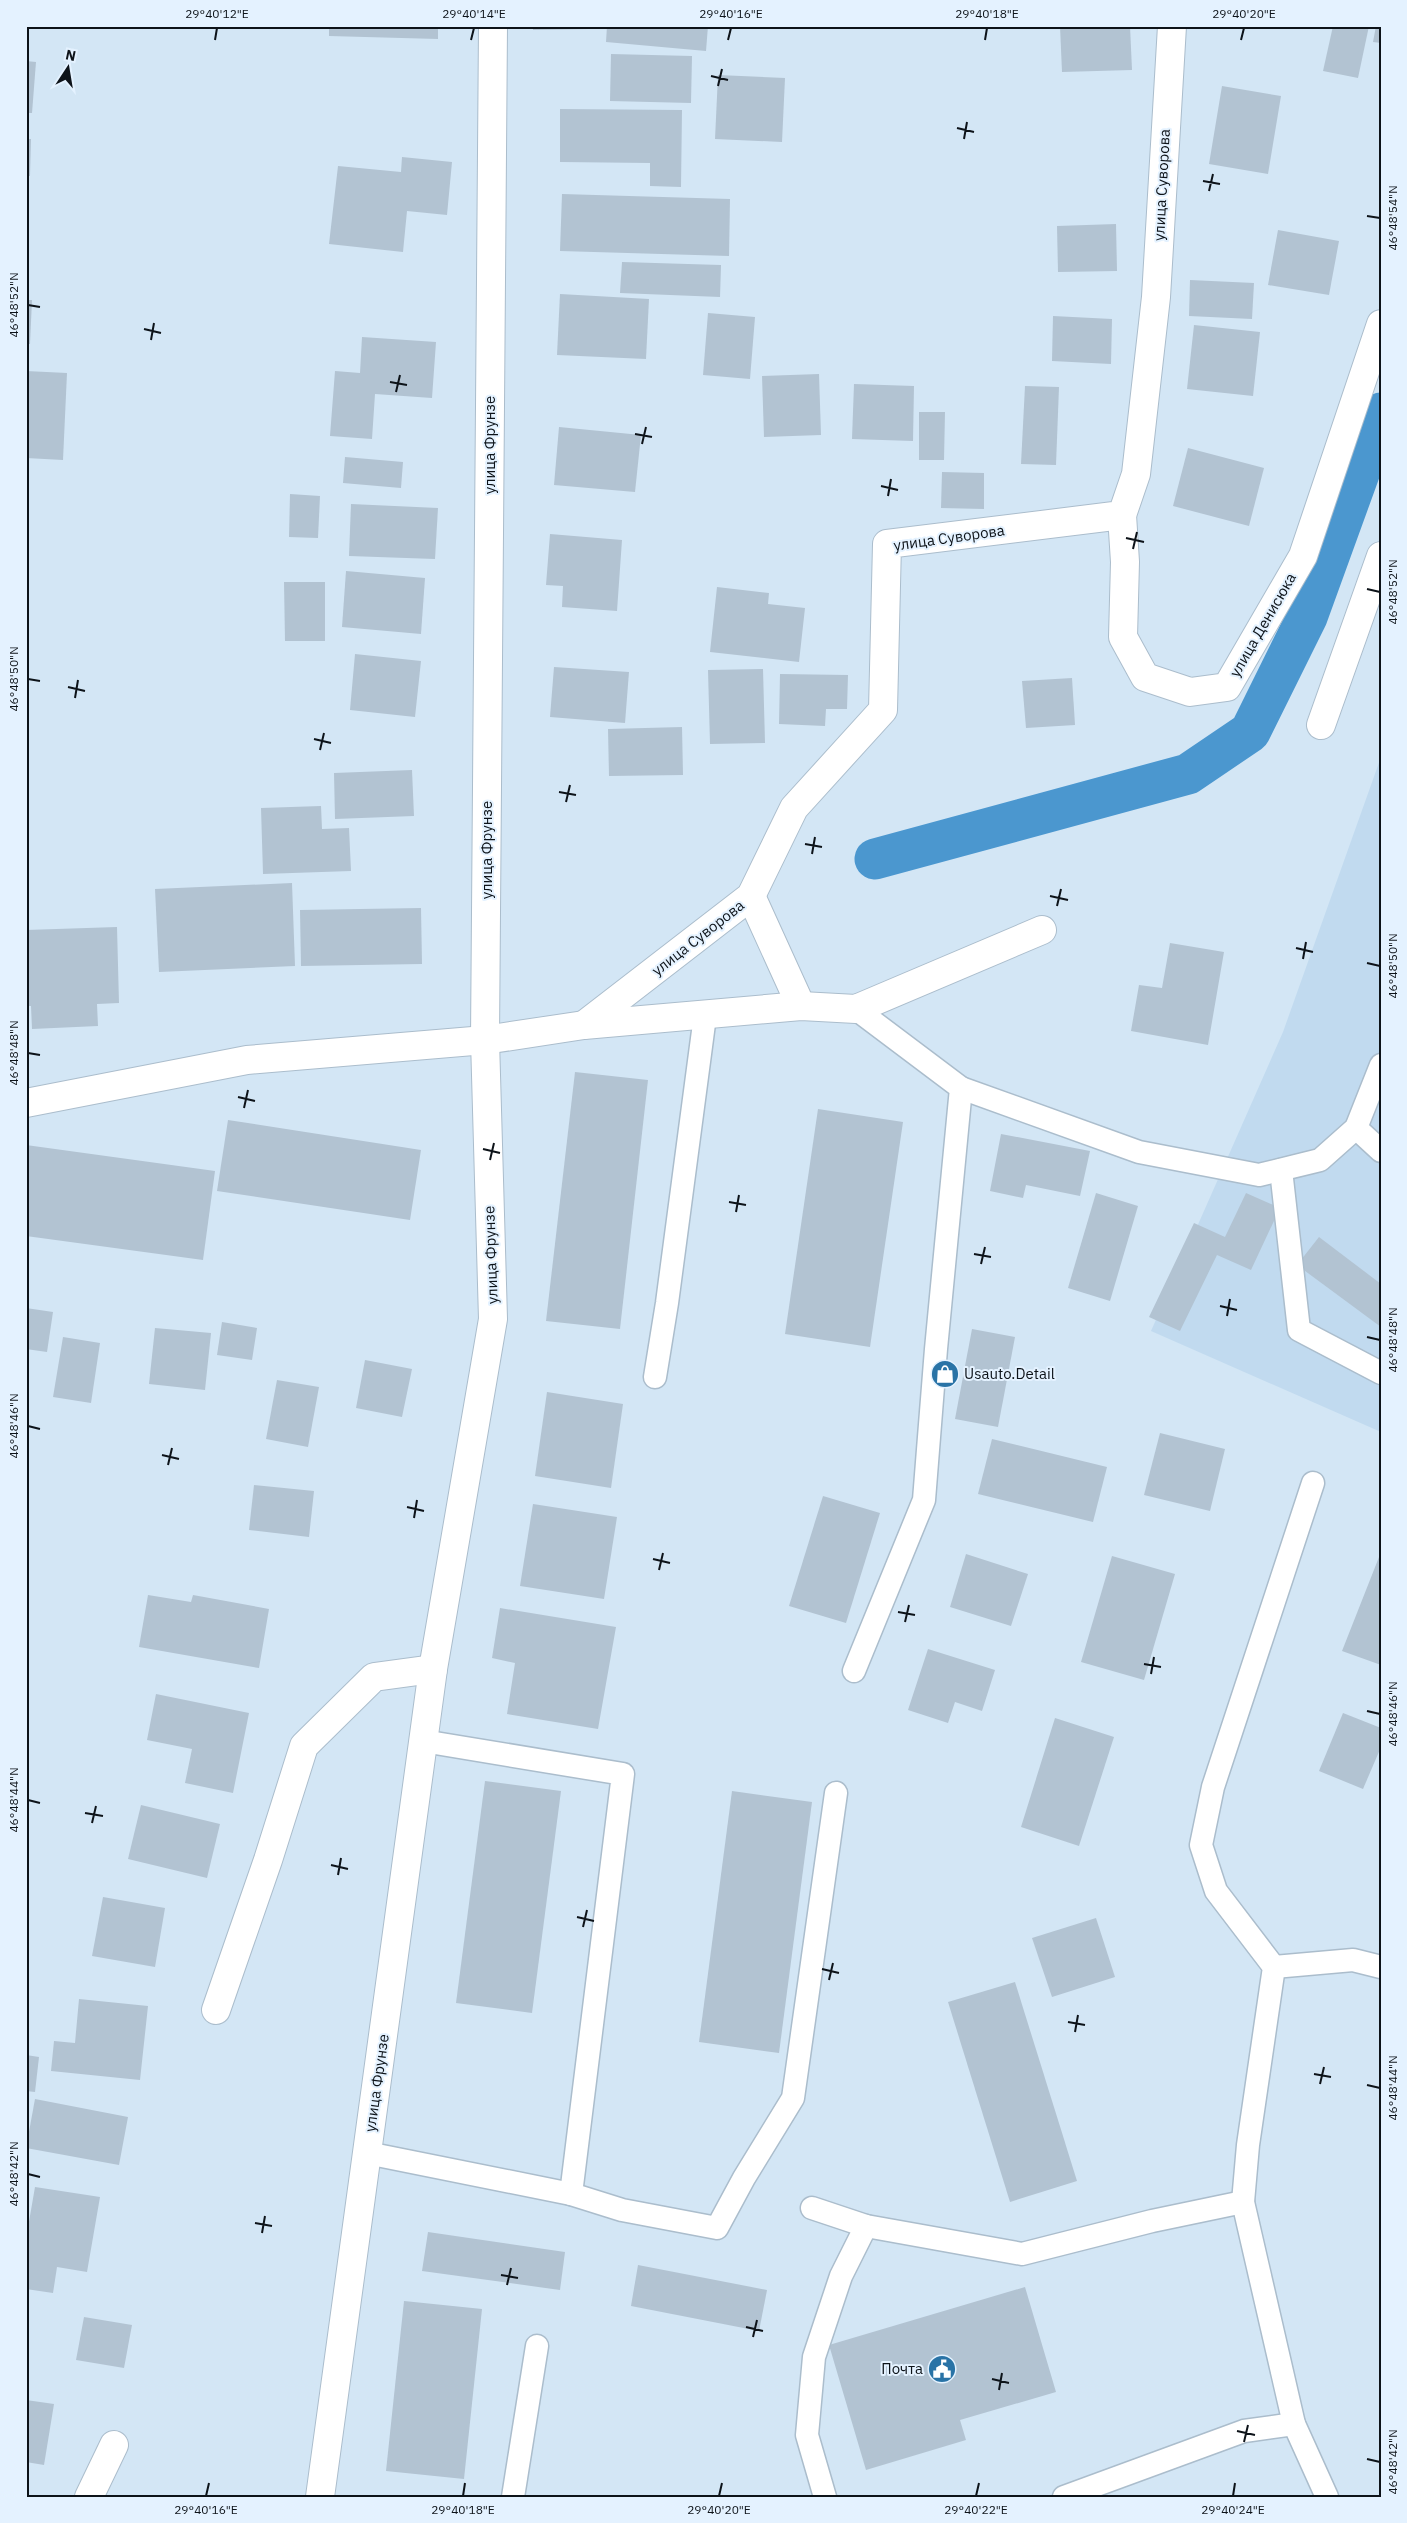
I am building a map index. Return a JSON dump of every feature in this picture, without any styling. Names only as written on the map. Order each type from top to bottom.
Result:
[{"type":"street","name":"улица Фрунзе","points":[[320,2497],[433,1669],[493,1319],[485,1040],[493,26]]},
{"type":"street","name":"улица Суворова","points":[[584,1025],[752,896],[794,808],[883,710],[887,544],[1122,516],[1136,474],[1156,297],[1172,26]]},
{"type":"street","name":"улица Денисюка","points":[[1122,516],[1125,562],[1123,637],[1145,677],[1190,692],[1228,687],[1302,556],[1381,324]]},
{"type":"street","points":[[1321,725],[1381,556]]},
{"type":"street","points":[[752,896],[801,1006]]},
{"type":"street","points":[[26,1103],[247,1060],[485,1040],[584,1025],[705,1016],[801,1006],[856,1009],[1042,930]]},
{"type":"street","points":[[216,2010],[268,1860],[304,1746],[374,1677],[433,1669]]},
{"type":"street","points":[[89,2497],[114,2445]]},
{"type":"lane","points":[[856,1009],[961,1088],[1139,1152],[1259,1175],[1320,1160],[1356,1128],[1381,1065]]},
{"type":"lane","points":[[655,1377],[669,1293],[705,1016]]},
{"type":"lane","points":[[854,1671],[924,1500],[936,1349],[961,1088]]},
{"type":"lane","points":[[1356,1128],[1381,1150]]},
{"type":"lane","points":[[1281,1170],[1299,1330],[1381,1373]]},
{"type":"lane","points":[[1312,1483],[1213,1787],[1201,1845],[1216,1891],[1274,1967],[1248,2146],[1243,2202],[1294,2424],[1327,2497]]},
{"type":"lane","points":[[423,1741],[623,1774],[571,2194]]},
{"type":"lane","points":[[367,2153],[571,2194],[622,2210],[717,2228],[744,2178],[793,2098],[836,1793]]},
{"type":"lane","points":[[1274,1967],[1354,1960],[1381,1967]]},
{"type":"lane","points":[[812,2208],[866,2226],[1022,2254],[1243,2202]]},
{"type":"lane","points":[[825,2497],[807,2435],[814,2357],[841,2276],[866,2226]]},
{"type":"lane","points":[[514,2497],[537,2346]]},
{"type":"lane","points":[[1064,2497],[1244,2431],[1294,2424]]},
{"type":"shaded area","points":[[1381,757],[1381,1432],[1151,1331],[1283,1032]]},
{"type":"building","points":[[329,26],[438,26],[438,39],[329,36]]},
{"type":"building","points":[[533,26],[589,26],[589,29],[533,30]]},
{"type":"building","points":[[607,26],[708,26],[706,51],[606,42]]},
{"type":"building","points":[[1060,26],[1130,26],[1132,70],[1062,72]]},
{"type":"building","points":[[1333,26],[1369,26],[1358,78],[1323,71]]},
{"type":"building","points":[[1376,26],[1381,26],[1381,43],[1373,42]]},
{"type":"building","points":[[611,54],[692,56],[691,103],[610,101]]},
{"type":"building","points":[[26,61],[36,62],[32,113],[26,113]]},
{"type":"building","points":[[718,75],[785,78],[782,142],[715,139]]},
{"type":"building","points":[[1222,86],[1281,96],[1268,174],[1209,164]]},
{"type":"building","points":[[560,109],[682,110],[681,187],[650,186],[650,163],[560,162]]},
{"type":"building","points":[[26,139],[31,139],[30,176],[26,176]]},
{"type":"building","points":[[402,157],[452,162],[447,215],[407,211],[403,252],[329,244],[338,166],[401,172]]},
{"type":"building","points":[[562,194],[730,199],[729,256],[560,251]]},
{"type":"building","points":[[1116,224],[1117,271],[1058,272],[1057,226]]},
{"type":"building","points":[[1278,230],[1339,241],[1329,295],[1268,285]]},
{"type":"building","points":[[622,262],[721,265],[720,297],[620,293]]},
{"type":"building","points":[[1190,280],[1254,283],[1252,319],[1189,316]]},
{"type":"building","points":[[560,294],[649,299],[646,359],[557,355]]},
{"type":"building","points":[[26,300],[32,300],[30,344],[26,344]]},
{"type":"building","points":[[708,313],[755,317],[750,379],[703,375]]},
{"type":"building","points":[[1053,316],[1112,319],[1111,364],[1052,361]]},
{"type":"building","points":[[1194,325],[1260,332],[1253,396],[1187,389]]},
{"type":"building","points":[[362,337],[436,342],[432,398],[375,394],[372,439],[330,436],[335,371],[360,373]]},
{"type":"building","points":[[26,371],[67,373],[63,460],[26,458]]},
{"type":"building","points":[[819,374],[821,435],[764,437],[762,376]]},
{"type":"building","points":[[854,384],[914,386],[913,441],[852,439]]},
{"type":"building","points":[[1025,386],[1059,387],[1056,465],[1021,464]]},
{"type":"building","points":[[919,412],[945,412],[944,460],[919,460]]},
{"type":"building","points":[[559,427],[641,435],[635,492],[554,485]]},
{"type":"building","points":[[1188,448],[1264,468],[1249,526],[1173,506]]},
{"type":"building","points":[[345,457],[403,462],[401,488],[343,483]]},
{"type":"building","points":[[942,472],[984,473],[984,509],[941,508]]},
{"type":"building","points":[[290,494],[320,496],[318,538],[289,537]]},
{"type":"building","points":[[351,504],[438,508],[435,559],[349,556]]},
{"type":"building","points":[[550,534],[622,540],[617,611],[562,607],[563,586],[546,585]]},
{"type":"building","points":[[346,571],[425,578],[421,634],[342,627]]},
{"type":"building","points":[[284,582],[325,582],[325,641],[285,641]]},
{"type":"building","points":[[717,587],[769,593],[768,604],[805,608],[799,662],[710,652]]},
{"type":"building","points":[[355,654],[421,661],[415,717],[350,710]]},
{"type":"building","points":[[554,667],[629,672],[625,723],[550,717]]},
{"type":"building","points":[[763,669],[765,743],[710,744],[708,670]]},
{"type":"building","points":[[780,674],[848,675],[847,709],[826,709],[825,726],[779,724]]},
{"type":"building","points":[[1072,678],[1075,725],[1026,728],[1022,681]]},
{"type":"building","points":[[682,727],[683,775],[609,776],[608,729]]},
{"type":"building","points":[[412,770],[414,816],[335,819],[334,773]]},
{"type":"building","points":[[321,806],[322,829],[349,828],[351,871],[263,874],[261,808]]},
{"type":"building","points":[[292,883],[295,966],[159,972],[155,889]]},
{"type":"building","points":[[421,908],[422,964],[301,966],[300,910]]},
{"type":"building","points":[[117,927],[119,1003],[97,1004],[98,1026],[32,1029],[31,1006],[26,1006],[26,930]]},
{"type":"building","points":[[1170,943],[1224,952],[1208,1045],[1131,1031],[1139,985],[1162,988]]},
{"type":"building","points":[[575,1072],[648,1080],[620,1329],[546,1321]]},
{"type":"building","points":[[818,1109],[903,1122],[870,1347],[785,1334]]},
{"type":"building","points":[[228,1120],[421,1150],[410,1220],[217,1191]]},
{"type":"building","points":[[1001,1134],[1090,1151],[1080,1196],[1026,1185],[1023,1198],[990,1191]]},
{"type":"building","points":[[26,1145],[215,1171],[203,1260],[26,1236]]},
{"type":"building","points":[[1096,1193],[1138,1206],[1110,1301],[1068,1288]]},
{"type":"building","points":[[1246,1193],[1280,1208],[1251,1270],[1217,1255],[1180,1331],[1149,1317],[1194,1223],[1225,1237]]},
{"type":"building","points":[[1319,1237],[1381,1284],[1381,1327],[1297,1265]]},
{"type":"building","points":[[26,1308],[53,1312],[47,1352],[26,1349]]},
{"type":"building","points":[[222,1322],[257,1328],[252,1360],[217,1355]]},
{"type":"building","points":[[155,1328],[211,1333],[205,1390],[149,1384]]},
{"type":"building","points":[[972,1329],[1015,1337],[998,1427],[955,1419]]},
{"type":"building","points":[[63,1337],[100,1343],[91,1403],[53,1397]]},
{"type":"building","points":[[365,1360],[412,1369],[402,1417],[356,1408]]},
{"type":"building","points":[[277,1380],[319,1387],[308,1447],[266,1439]]},
{"type":"building","points":[[547,1392],[623,1404],[611,1488],[535,1476]]},
{"type":"building","points":[[1160,1433],[1225,1449],[1210,1511],[1144,1495]]},
{"type":"building","points":[[992,1439],[1107,1467],[1093,1522],[978,1494]]},
{"type":"building","points":[[254,1485],[314,1491],[309,1537],[249,1530]]},
{"type":"building","points":[[823,1496],[880,1513],[846,1623],[789,1606]]},
{"type":"building","points":[[533,1504],[617,1517],[604,1599],[520,1586]]},
{"type":"building","points":[[1381,1552],[1381,1665],[1342,1651]]},
{"type":"building","points":[[966,1554],[1028,1574],[1011,1626],[950,1607]]},
{"type":"building","points":[[1112,1556],[1175,1574],[1144,1680],[1081,1662]]},
{"type":"building","points":[[148,1595],[191,1602],[193,1595],[269,1609],[259,1668],[139,1647]]},
{"type":"building","points":[[500,1608],[616,1627],[598,1729],[507,1714],[515,1663],[492,1658]]},
{"type":"building","points":[[928,1649],[995,1670],[982,1711],[955,1702],[948,1723],[908,1710]]},
{"type":"building","points":[[156,1694],[249,1713],[233,1793],[185,1783],[192,1749],[147,1740]]},
{"type":"building","points":[[1343,1713],[1381,1728],[1381,1747],[1363,1789],[1319,1771]]},
{"type":"building","points":[[1055,1718],[1114,1737],[1079,1846],[1021,1827]]},
{"type":"building","points":[[485,1781],[561,1791],[532,2013],[456,2003]]},
{"type":"building","points":[[732,1791],[812,1802],[779,2053],[699,2042]]},
{"type":"building","points":[[141,1805],[220,1824],[207,1878],[128,1859]]},
{"type":"building","points":[[103,1897],[165,1908],[155,1967],[92,1956]]},
{"type":"building","points":[[1096,1918],[1115,1977],[1052,1997],[1032,1938]]},
{"type":"building","points":[[1015,1982],[1077,2181],[1010,2202],[948,2002]]},
{"type":"building","points":[[79,1999],[148,2006],[140,2080],[51,2071],[54,2041],[75,2043]]},
{"type":"building","points":[[26,2055],[39,2057],[35,2092],[26,2091]]},
{"type":"building","points":[[35,2099],[128,2117],[119,2165],[26,2148]]},
{"type":"building","points":[[35,2187],[100,2197],[87,2272],[57,2267],[53,2293],[26,2289],[26,2239]]},
{"type":"building","points":[[428,2232],[565,2252],[560,2290],[422,2271]]},
{"type":"building","points":[[638,2265],[767,2290],[759,2331],[631,2306]]},
{"type":"building","name":"Почта","points":[[1025,2287],[1056,2392],[960,2420],[966,2440],[866,2470],[829,2345]]},
{"type":"building","points":[[404,2301],[482,2309],[464,2479],[386,2471]]},
{"type":"building","points":[[84,2317],[132,2325],[124,2368],[76,2360]]},
{"type":"building","points":[[26,2400],[54,2404],[44,2465],[26,2462]]},
{"type":"waterway","points":[[875,859],[1188,774],[1250,732],[1307,617],[1381,413]]},
{"type":"place","name":"Usauto.Detail","points":[[945,1374]]},
{"type":"place","name":"Почта","points":[[942,2369]]}]
